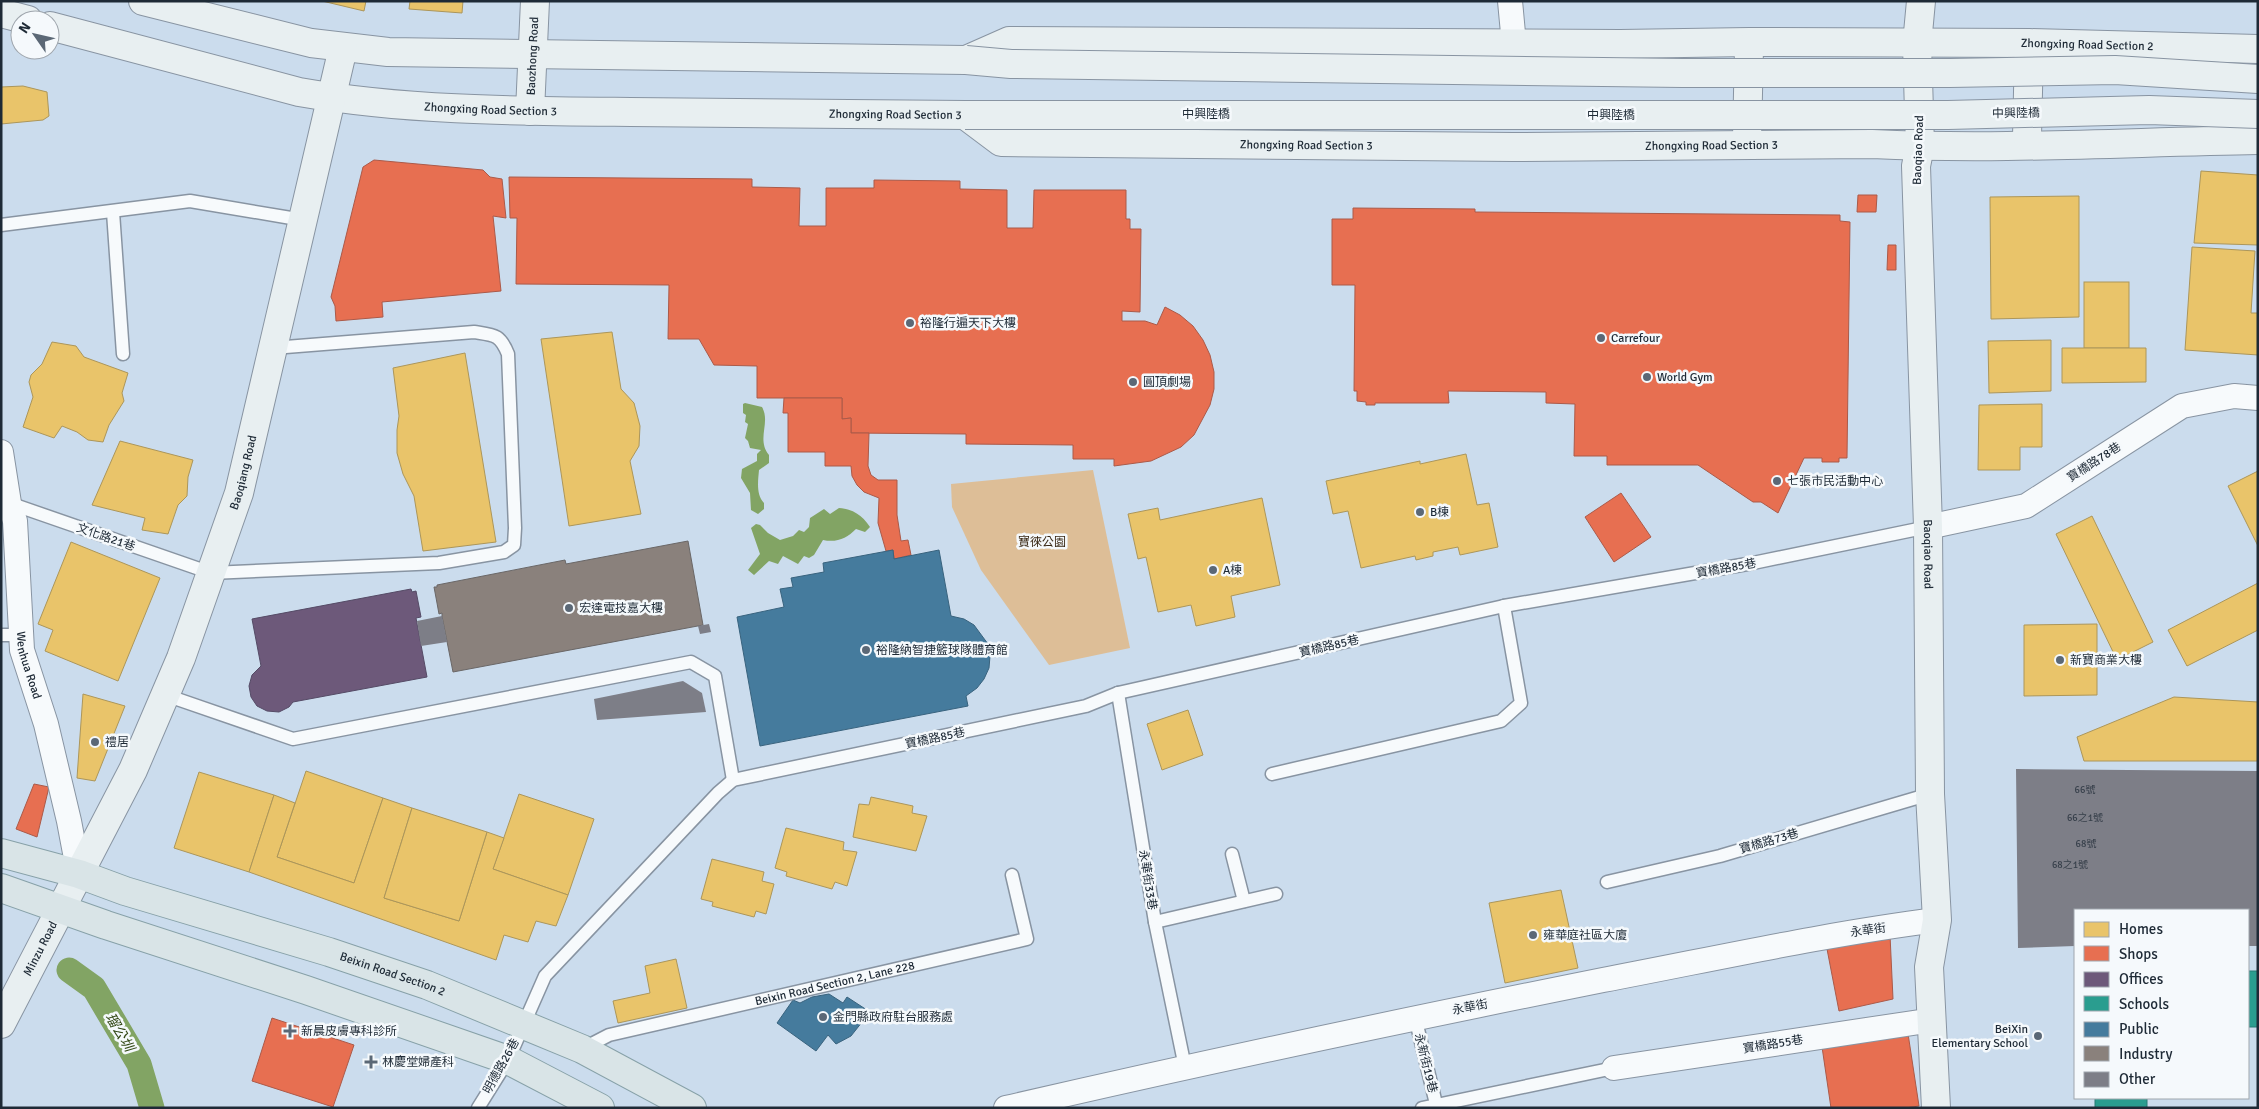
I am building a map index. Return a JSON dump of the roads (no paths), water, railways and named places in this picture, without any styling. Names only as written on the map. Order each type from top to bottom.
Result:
[{"type":"main road","name":"Beixin Road Section 2","points":[[1,853],[78,874],[125,891],[329,952],[418,982],[582,1049],[692,1108]]},
{"type":"main road","points":[[1,888],[163,944],[325,996],[508,1060],[600,1108]]},
{"type":"street","points":[[143,1],[252,30],[343,48],[388,52],[966,60],[1011,64],[1682,73],[1950,73],[2115,70],[2258,79]]},
{"type":"street","name":"Baozhong Road","points":[[530,112],[535,1]]},
{"type":"street","points":[[1510,1],[1514,44]]},
{"type":"street","name":"Baoqiao Road","points":[[1920,1],[1917,44],[1920,146],[1916,166],[1928,527],[1930,794],[1937,920],[1929,967],[1936,1108]]},
{"type":"street","name":"Zhongxing Road Section 3","points":[[60,29],[298,92],[332,98],[438,108],[530,112],[965,115],[1001,142],[1512,147],[1872,144],[1920,146]]},
{"type":"street","points":[[966,60],[1009,41],[1917,44]]},
{"type":"street","points":[[1746,145],[1749,42]]},
{"type":"street","points":[[2027,146],[2029,43]]},
{"type":"street","name":"Zhongxing Road Section 2","points":[[1917,44],[2029,43],[2258,49]]},
{"type":"street","name":"Baoqiang Road","points":[[78,874],[132,770],[181,658],[239,493],[343,48]]},
{"type":"street","name":"中興陸橋","points":[[965,115],[1948,115],[2149,110],[2258,114]]},
{"type":"street","points":[[1920,146],[2027,146],[2258,140]]},
{"type":"street","name":"寶橋路78巷","points":[[1928,527],[2026,506],[2182,406],[2234,396],[2258,398]]},
{"type":"street","name":"Wenhua Road","points":[[1,452],[5,504],[14,521],[11,635],[22,650],[46,724],[78,874]]},
{"type":"street","name":"Minzu Road","points":[[2,1020],[62,909],[78,874]]},
{"type":"street","name":"永華街","points":[[1006,1108],[1185,1066],[1415,1018],[1860,930],[1937,920]]},
{"type":"street","name":"寶橋路55巷","points":[[1614,1068],[1933,1020]]},
{"type":"lane","points":[[1,225],[190,201],[303,220]]},
{"type":"lane","points":[[113,212],[123,354]]},
{"type":"lane","points":[[211,573],[439,563],[504,552],[514,545],[515,528],[508,354],[503,341],[495,335],[474,332],[273,348]]},
{"type":"lane","name":"文化路21巷","points":[[5,504],[211,573]]},
{"type":"lane","name":"寶橋路85巷","points":[[733,780],[1086,706],[1118,693],[1504,606],[1752,563],[1928,527]]},
{"type":"lane","points":[[1272,774],[1501,721],[1521,703],[1504,606]]},
{"type":"lane","points":[[176,699],[293,739],[691,662],[715,676],[733,780]]},
{"type":"lane","name":"永華街33巷","points":[[1118,693],[1155,922],[1185,1066]]},
{"type":"lane","name":"明德路26巷","points":[[478,1108],[508,1060],[545,976],[718,793],[733,780]]},
{"type":"lane","name":"寶橋路73巷","points":[[1607,882],[1720,856],[1930,794]]},
{"type":"lane","points":[[1232,854],[1244,901]]},
{"type":"lane","name":"Beixin Road Section 2, Lane 228","points":[[582,1049],[609,1035],[1027,939],[1012,875]]},
{"type":"lane","points":[[1155,922],[1276,894]]},
{"type":"lane","name":"永新街19巷","points":[[1415,1018],[1437,1106]]},
{"type":"lane","points":[[1422,1108],[1614,1068]]},
{"type":"waterway","name":"瑠公圳","points":[[69,970],[94,988],[139,1064],[152,1108]]},
{"type":"place","name":"裕隆行遍天下大樓","points":[[910,323]]},
{"type":"place","name":"Carrefour","points":[[1601,338]]},
{"type":"place","name":"World Gym","points":[[1647,377]]},
{"type":"place","name":"圓頂劇場","points":[[1133,382]]},
{"type":"place","name":"七張市民活動中心","points":[[1777,481]]},
{"type":"place","name":"B棟","points":[[1420,512]]},
{"type":"place","name":"A棟","points":[[1213,570]]},
{"type":"place","name":"宏達電技嘉大樓","points":[[569,608]]},
{"type":"place","name":"裕隆納智捷籃球隊體育館","points":[[866,650]]},
{"type":"place","name":"新寶商業大樓","points":[[2060,660]]},
{"type":"place","name":"禮居","points":[[95,742]]},
{"type":"place","name":"雍華庭社區大廈","points":[[1533,935]]},
{"type":"place","name":"金門縣政府駐台服務處","points":[[823,1017]]},
{"type":"place","name":"新晨皮膚專科診所","points":[[290,1031]]},
{"type":"place","name":"BeiXin Elementary School","points":[[2038,1036]]},
{"type":"place","name":"林慶堂婦產科","points":[[371,1062]]},
{"type":"park label","name":"寶徠公園","points":[[1042,542]]}]
